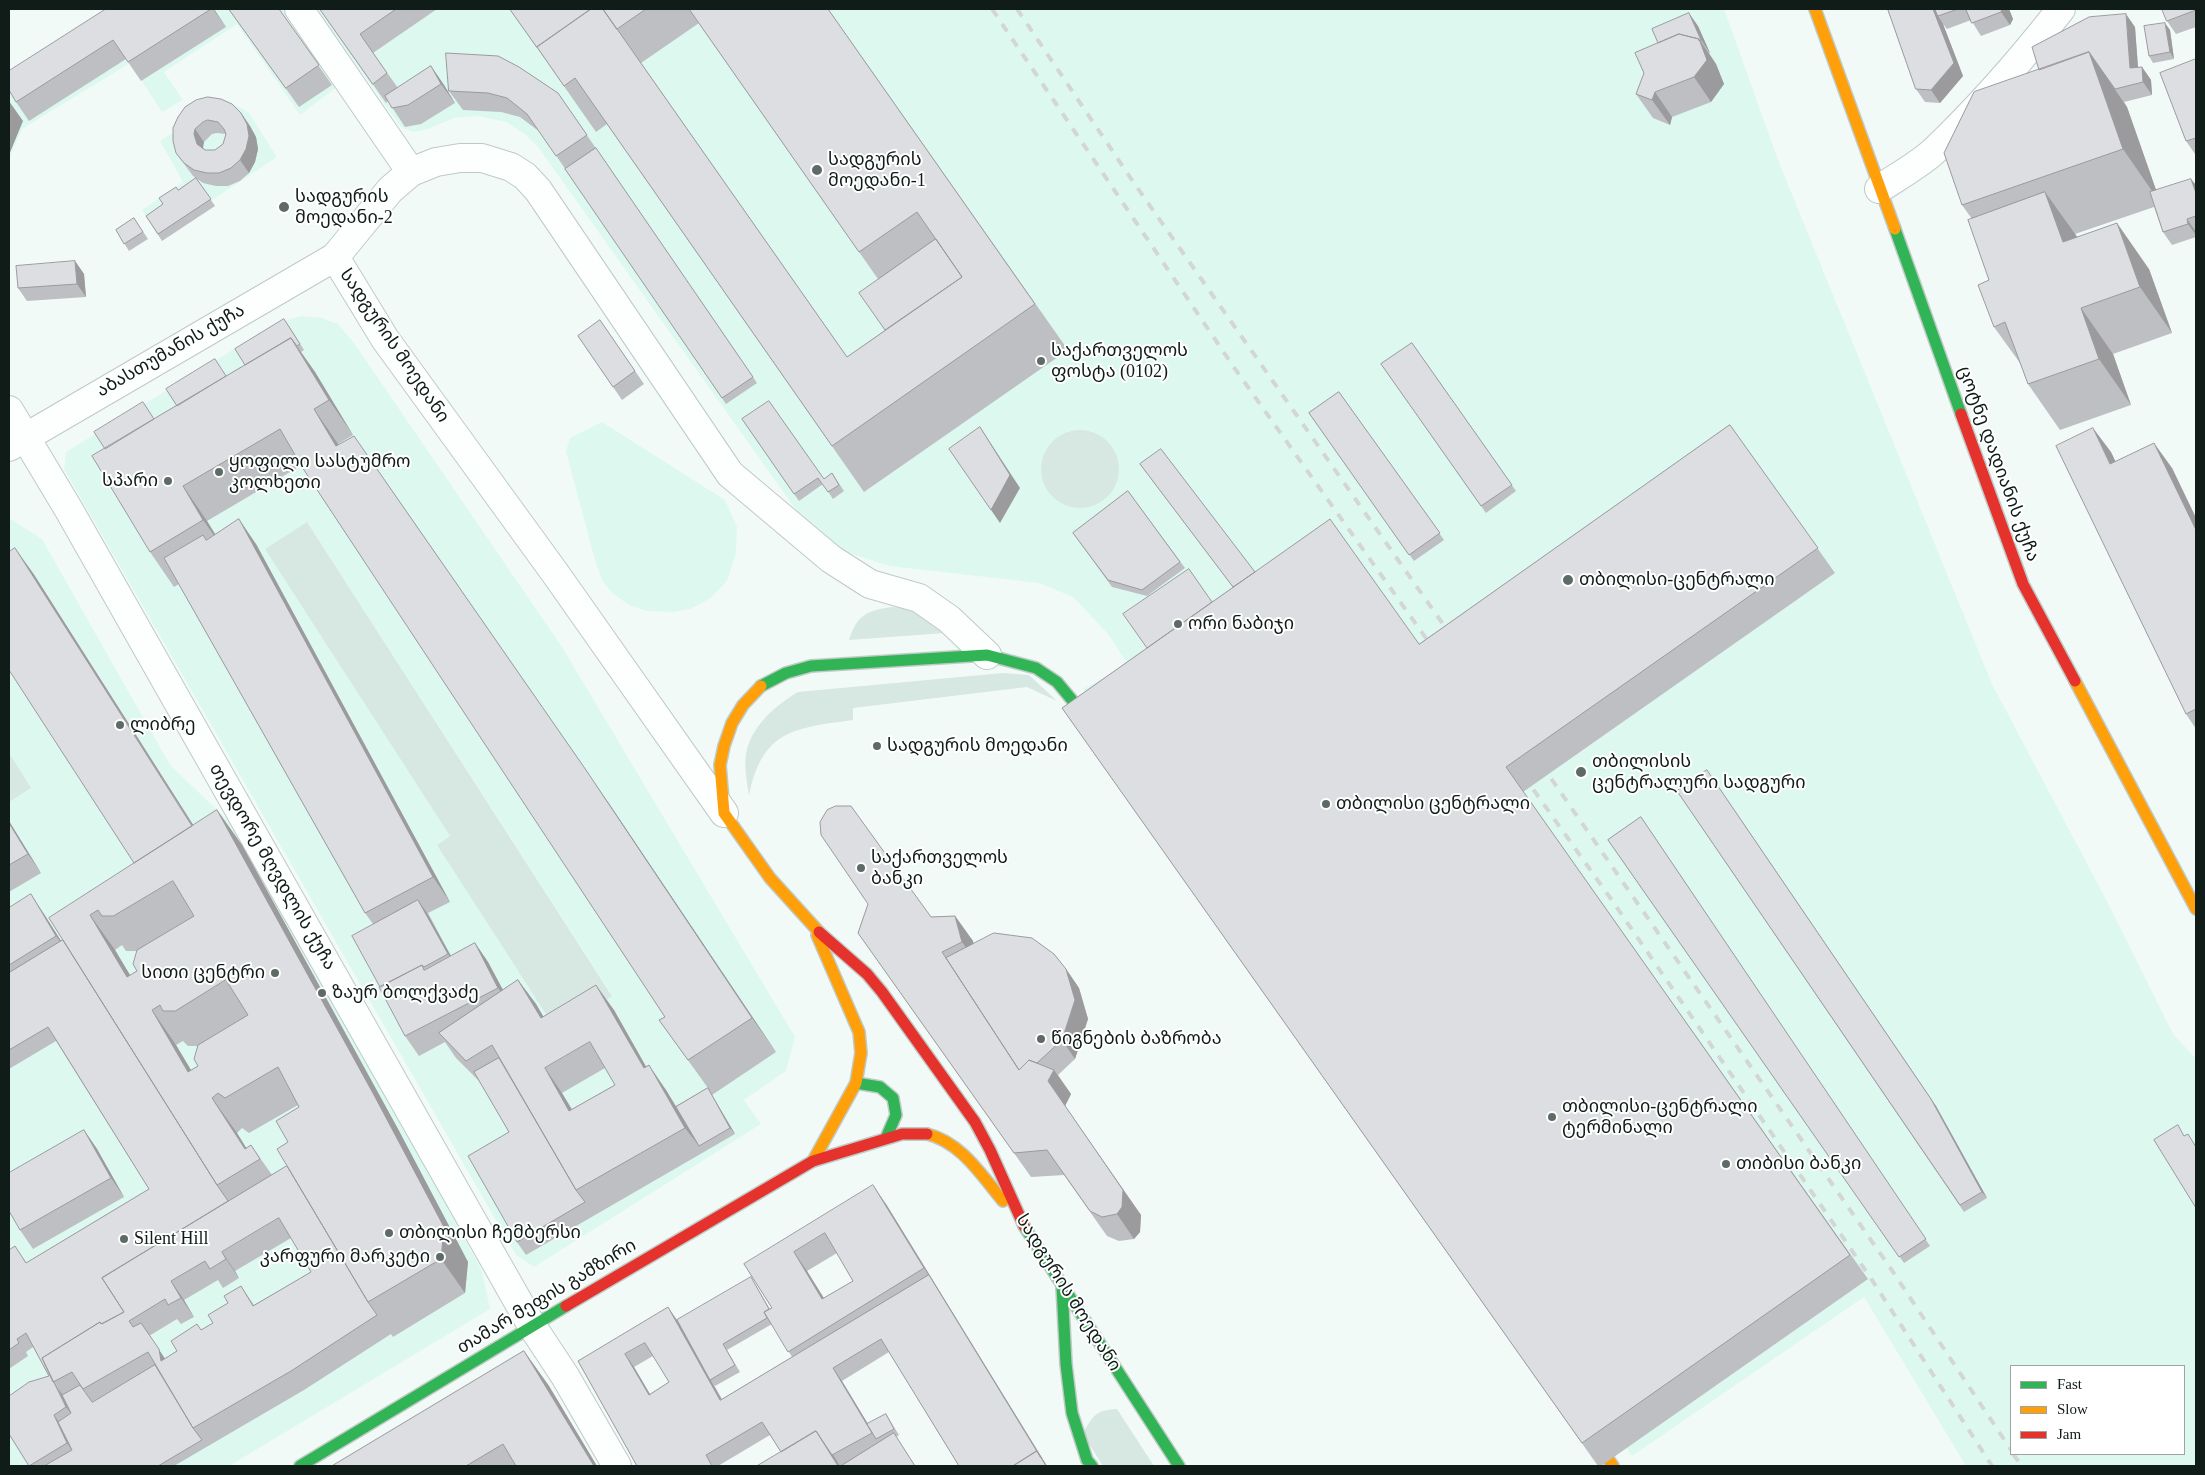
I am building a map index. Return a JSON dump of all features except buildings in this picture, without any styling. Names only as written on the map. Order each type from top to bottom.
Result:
[{"type":"main road","name":"ცოტნე დადიანის ქუჩა","points":[[1815,9],[2023,584],[2196,909]]},
{"type":"main road","name":"სადგურის მოედანი","points":[[1104,739],[1057,682],[1036,668],[987,655],[811,666],[786,673],[762,684],[743,705],[732,723],[724,746],[720,782],[724,813],[770,878],[815,929],[867,974],[882,992],[975,1122],[990,1150],[1023,1225],[1179,1466]]},
{"type":"main road","points":[[813,1161],[856,1083],[861,1053],[859,1032],[815,929]]},
{"type":"main road","points":[[856,1083],[873,1083],[885,1088],[892,1096],[896,1108],[896,1118],[886,1138]]},
{"type":"main road","name":"თამარ მეფის გამზირი","points":[[300,1466],[532,1326],[813,1161],[902,1134],[920,1133],[934,1136],[951,1144],[967,1158],[1023,1225]]},
{"type":"main road","points":[[1062,1287],[1066,1364],[1072,1413],[1087,1460],[1092,1466]]},
{"type":"main road","points":[[1581,1420],[1612,1466]]},
{"type":"street","points":[[299,9],[410,172]]},
{"type":"street","points":[[1879,188],[1932,153],[2036,41],[2060,9]]},
{"type":"street","name":"სადგურის მოედანი","points":[[724,813],[555,573],[385,339],[335,258],[390,190],[410,172],[436,162],[460,158],[482,158],[511,167],[525,176],[538,190],[568,231],[730,474],[830,559],[870,584],[919,598],[949,619],[987,655]]},
{"type":"street","name":"აბასთუმანის ქუჩა","points":[[17,441],[335,258]]},
{"type":"street","name":"თევდორე მღვდლის ქუჩა","points":[[9,410],[17,441],[69,510],[532,1326],[565,1376],[617,1466]]},
{"type":"shaded area","points":[[116,9],[293,9],[346,80],[300,115],[237,24],[164,72],[183,100],[162,112],[130,63],[22,129],[9,159],[9,78]]},
{"type":"shaded area","points":[[316,9],[1724,9],[1780,165],[1992,684],[2110,907],[2173,1034],[2196,1059],[2196,1466],[1966,1466],[1864,1297],[1632,1456],[1322,1027],[1083,689],[1128,665],[1109,635],[1073,597],[1039,583],[889,566],[849,553],[828,543],[799,514],[538,147],[526,135],[506,122],[478,116],[454,118],[428,129],[413,132],[401,127]]},
{"type":"shaded area","points":[[218,104],[236,105],[249,113],[277,157],[158,236],[142,210],[183,182],[160,141]]},
{"type":"shaded area","points":[[300,316],[322,318],[338,324],[354,343],[562,647],[795,1037],[786,1071],[744,1100],[761,1124],[534,1267],[516,1255],[64,469],[66,452],[275,324]],"holes":[[[307,522],[612,995],[437,845],[450,836],[266,549]]]},
{"type":"shaded area","points":[[602,422],[725,500],[737,527],[736,553],[727,581],[711,598],[690,609],[673,612],[646,611],[629,605],[612,593],[602,580],[594,557],[566,451],[570,438]]},
{"type":"shaded area","points":[[1080,430],[1095,433],[1108,441],[1116,454],[1119,469],[1116,484],[1108,497],[1095,505],[1080,508],[1065,505],[1052,497],[1044,484],[1041,469],[1044,454],[1052,441],[1065,433]]},
{"type":"shaded area","points":[[9,518],[42,539],[170,765],[252,843],[482,1271],[490,1309],[229,1466],[9,1466]]},
{"type":"shaded area","points":[[307,522],[612,996],[557,1031],[437,845],[450,836],[265,549]]},
{"type":"shaded area","points":[[893,607],[910,609],[945,633],[849,640],[856,625],[864,615],[876,610]]},
{"type":"shaded area","points":[[1003,673],[1029,675],[1057,701],[1027,687],[853,708],[853,720],[798,730],[784,736],[772,745],[762,757],[749,796],[745,761],[750,740],[760,723],[774,709],[798,692]]},
{"type":"shaded area","points":[[9,753],[31,788],[9,802]]},
{"type":"shaded area","points":[[1117,1409],[1154,1466],[1103,1466],[1083,1434],[1092,1418],[1096,1415],[1104,1411]]},
{"type":"railway","points":[[992,9],[1233,366],[1435,651]]},
{"type":"railway","points":[[1017,9],[1134,183],[1452,637]]},
{"type":"railway","points":[[1541,764],[1891,1269],[2010,1448]]},
{"type":"railway","points":[[1523,775],[1611,899],[1870,1277],[1992,1466]]},
{"type":"railway","points":[[2014,1455],[2022,1466]]},
{"type":"traffic: fast","points":[[1895,229],[1961,414]]},
{"type":"traffic: fast","points":[[761,686],[786,673],[811,666],[987,655],[1036,668],[1057,682],[1097,730]]},
{"type":"traffic: fast","points":[[856,1083],[880,1087],[893,1098],[896,1115],[886,1138]]},
{"type":"traffic: fast","points":[[1024,1226],[1179,1466]]},
{"type":"traffic: fast","points":[[1062,1287],[1066,1364],[1072,1413],[1087,1460],[1092,1466]]},
{"type":"traffic: fast","points":[[300,1466],[566,1306]]},
{"type":"traffic: slow","points":[[1815,9],[1895,229]]},
{"type":"traffic: slow","points":[[2075,681],[2196,909]]},
{"type":"traffic: slow","points":[[761,686],[743,705],[732,723],[724,746],[720,765],[724,813],[770,878],[819,932]]},
{"type":"traffic: slow","points":[[813,1161],[856,1083],[861,1053],[859,1032],[817,935]]},
{"type":"traffic: slow","points":[[927,1134],[939,1138],[960,1152],[979,1171],[1003,1201]]},
{"type":"traffic: slow","points":[[1588,1430],[1613,1466]]},
{"type":"traffic: jam","points":[[1961,414],[2023,584],[2075,681]]},
{"type":"traffic: jam","points":[[819,932],[867,974],[882,992],[975,1122],[990,1150],[1024,1226]]},
{"type":"traffic: jam","points":[[566,1306],[813,1161],[902,1134],[927,1134]]},
{"type":"place","name":"სადგურის მოედანი-1","points":[[817,170]]},
{"type":"place","name":"სადგურის მოედანი-2","points":[[284,207]]},
{"type":"place","name":"საქართველოს ფოსტა (0102)","points":[[1041,361]]},
{"type":"place","name":"ყოფილი სასტუმრო კოლხეთი","points":[[219,472]]},
{"type":"place","name":"სპარი","points":[[168,481]]},
{"type":"place","name":"თბილისი-ცენტრალი","points":[[1568,580]]},
{"type":"place","name":"ორი ნაბიჯი","points":[[1178,624]]},
{"type":"place","name":"ლიბრე","points":[[120,725]]},
{"type":"place","name":"სადგურის მოედანი","points":[[877,746]]},
{"type":"place","name":"თბილისის ცენტრალური სადგური","points":[[1581,772]]},
{"type":"place","name":"თბილისი ცენტრალი","points":[[1326,804]]},
{"type":"place","name":"საქართველოს ბანკი","points":[[861,868]]},
{"type":"place","name":"სითი ცენტრი","points":[[275,973]]},
{"type":"place","name":"ზაურ ბოლქვაძე","points":[[322,993]]},
{"type":"place","name":"წიგნების ბაზრობა","points":[[1041,1039]]},
{"type":"place","name":"თბილისი-ცენტრალი ტერმინალი","points":[[1552,1117]]},
{"type":"place","name":"თიბისი ბანკი","points":[[1726,1164]]},
{"type":"place","name":"თბილისი ჩემბერსი","points":[[389,1233]]},
{"type":"place","name":"Silent Hill","points":[[124,1239]]},
{"type":"place","name":"კარფური მარკეტი","points":[[440,1257]]}]
